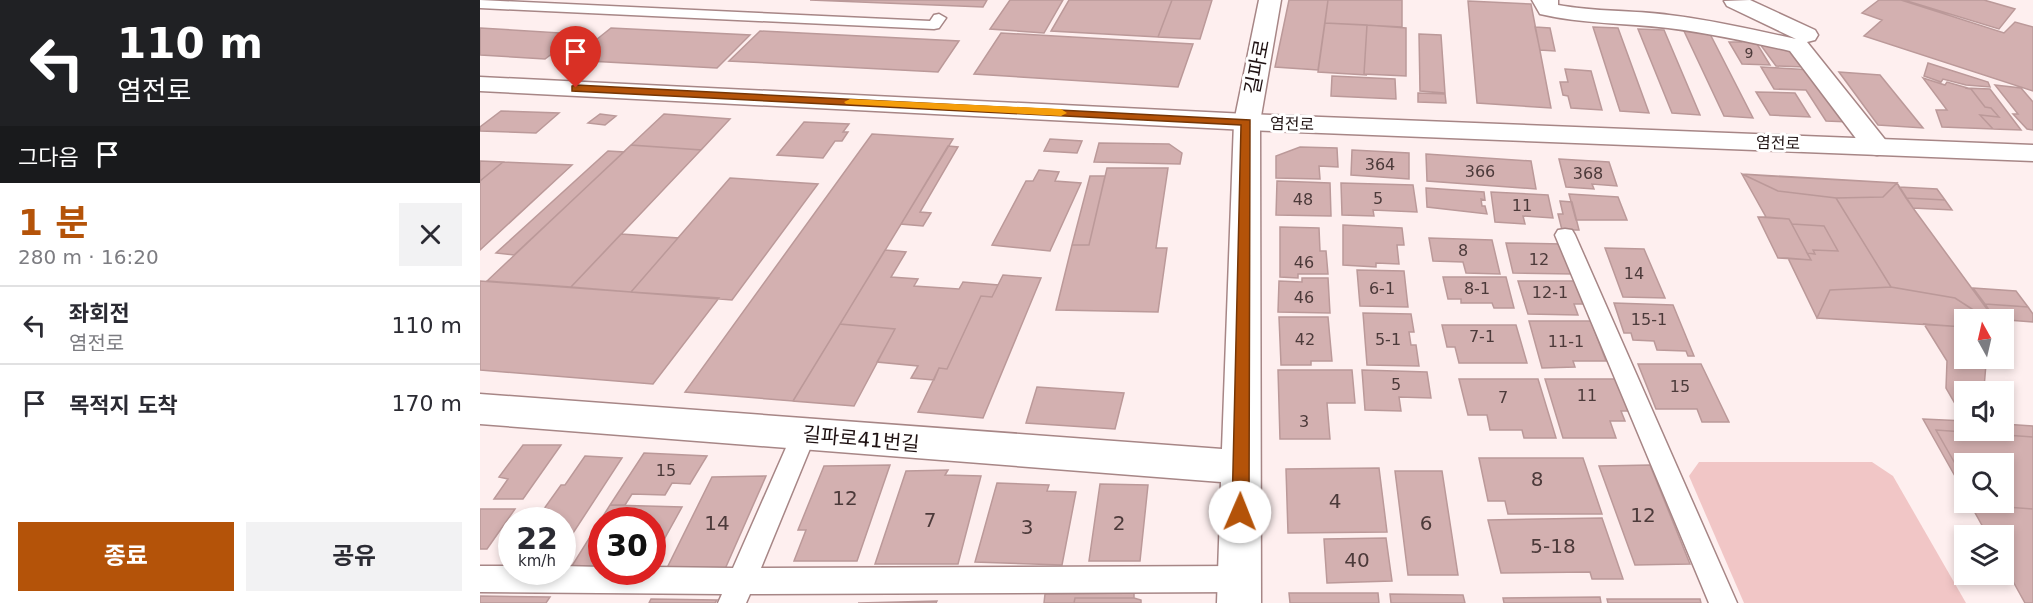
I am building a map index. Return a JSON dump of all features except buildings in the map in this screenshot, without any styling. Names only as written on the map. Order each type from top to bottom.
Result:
[{"type":"street","name":"길파로","points":[[1239,591],[1246,122],[1270,0]]},
{"type":"street","points":[[1543,0],[1547,0],[1548,9],[1581,16],[1667,21],[1719,29],[1798,46],[1877,147]]},
{"type":"street","points":[[1735,1],[1809,36],[1798,46]]},
{"type":"street","name":"염전로","points":[[480,84],[1246,122],[2033,153]]},
{"type":"street","name":"길파로41번길","points":[[480,409],[1241,467]]},
{"type":"lane","points":[[707,14],[724,0]]},
{"type":"lane","points":[[480,4],[934,25],[939,18]]},
{"type":"lane","points":[[1565,235],[1723,603]]},
{"type":"lane","points":[[736,592],[804,434]]},
{"type":"lane","points":[[480,579],[736,592],[1239,591]]},
{"type":"shaded area","points":[[1699,462],[1872,462],[1893,476],[1966,603],[1744,603],[1689,476]]},
{"type":"slow traffic","points":[[850,102],[1061,113]]},
{"type":"route","points":[[576,88],[1246,122],[1240,512]]}]
